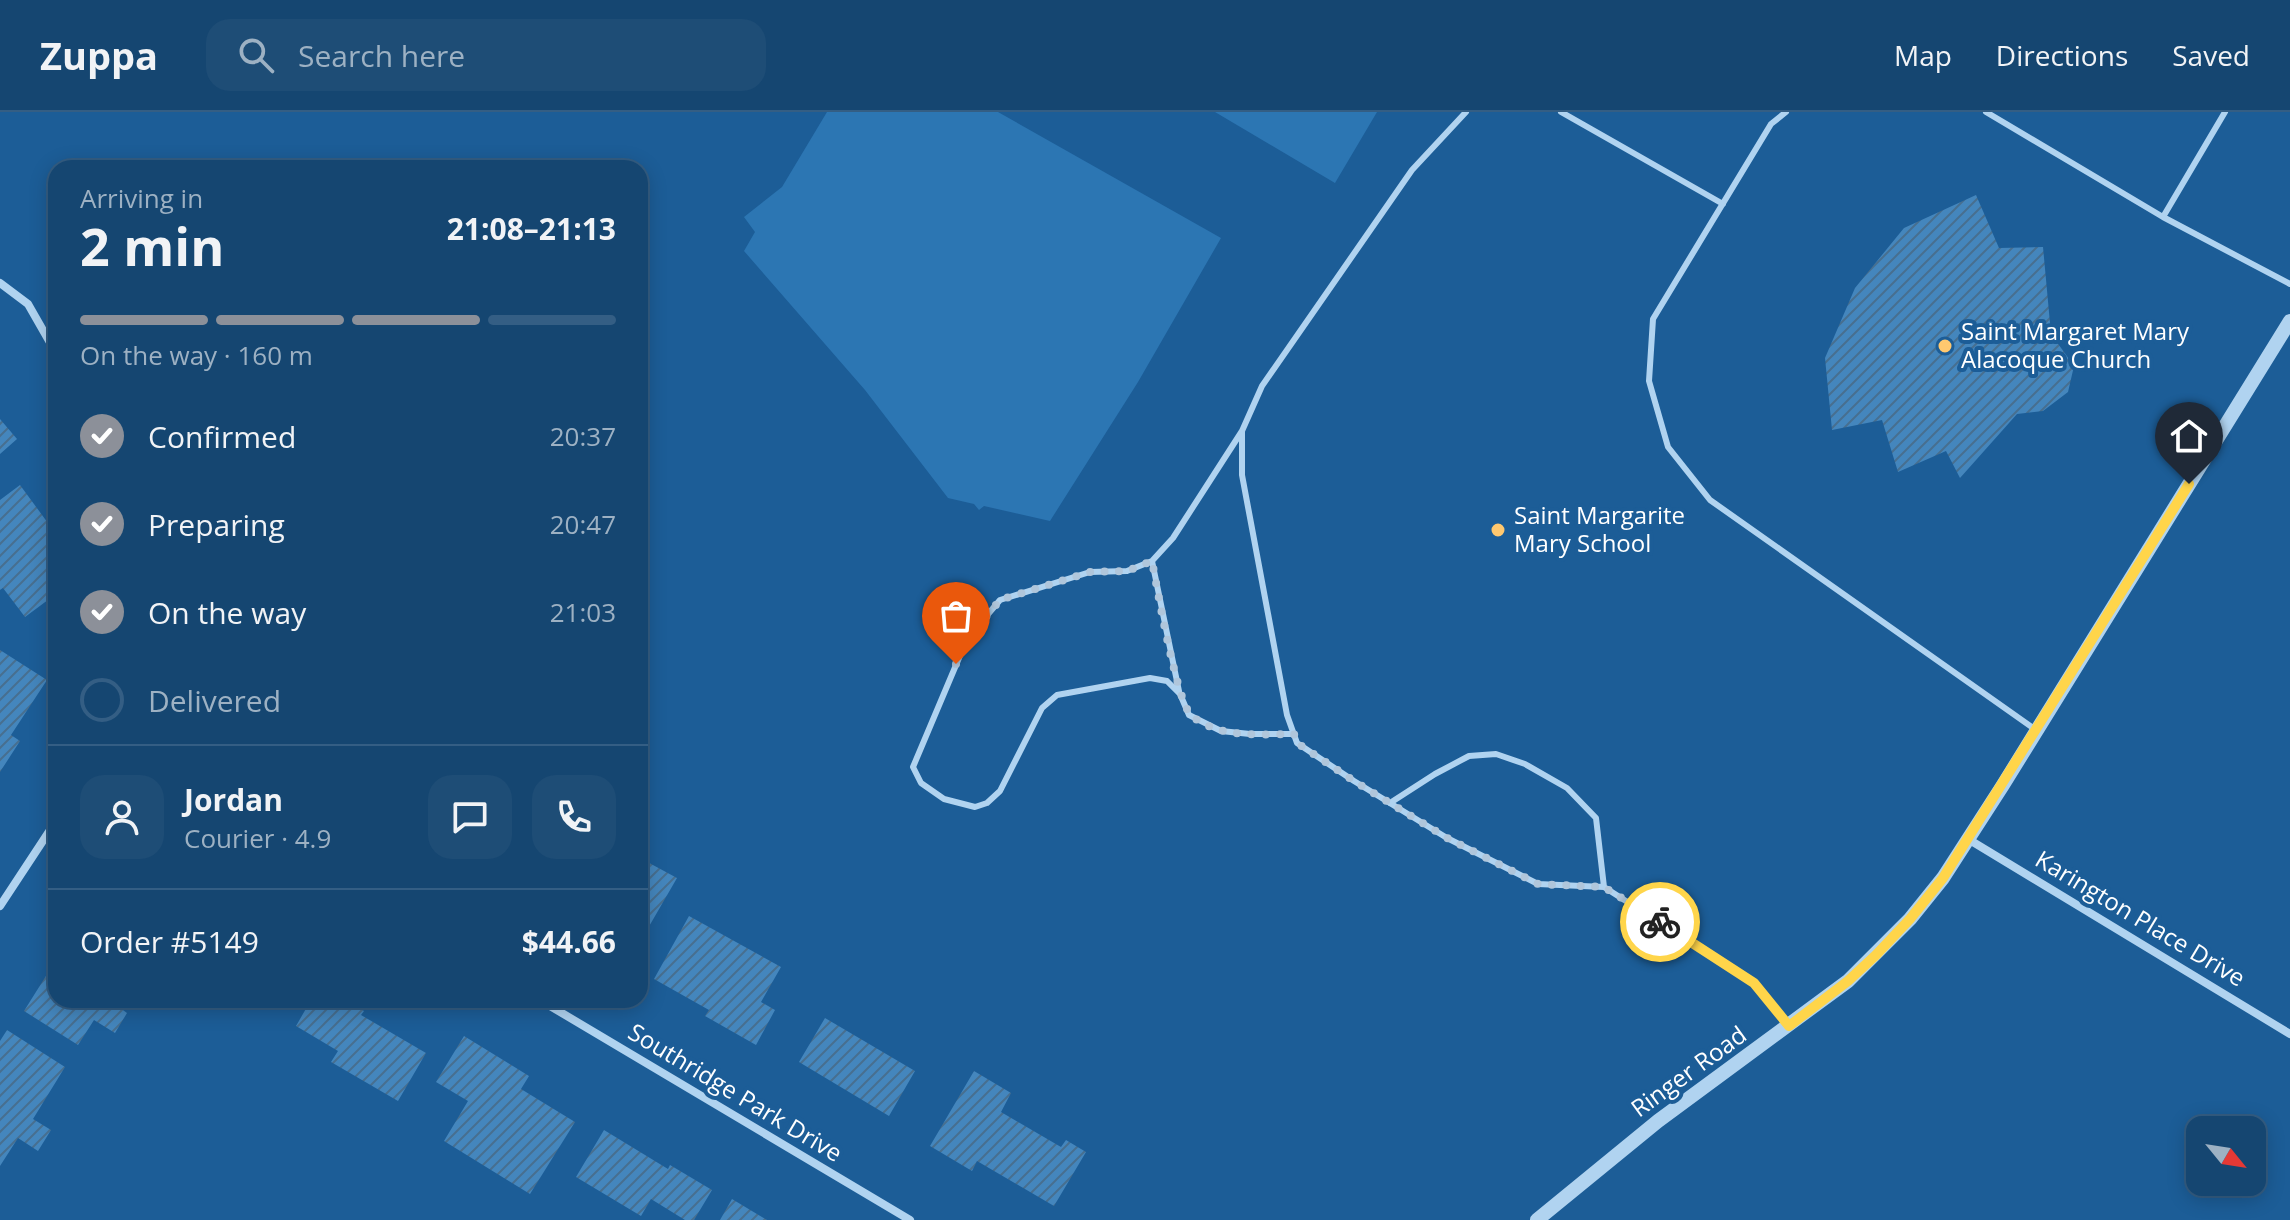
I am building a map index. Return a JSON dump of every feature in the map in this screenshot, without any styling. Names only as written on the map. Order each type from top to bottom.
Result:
[{"type":"street","points":[[0,283],[28,304],[48,339]]},
{"type":"street","name":"Ringer Road","points":[[1537,1220],[1658,1121],[1848,981],[1910,919],[1943,878],[1968,839],[2290,321]]},
{"type":"street","points":[[0,906],[48,833]]},
{"type":"street","name":"Karington Place Drive","points":[[1968,839],[2290,1034]]},
{"type":"street","name":"Southridge Park Drive","points":[[553,1008],[910,1220]]},
{"type":"lane","points":[[1180,694],[1167,681],[1150,678],[1057,695],[1042,708],[1000,791],[987,803],[975,807],[944,799],[921,783],[913,767],[967,639],[1000,600],[1090,572],[1127,571],[1152,561],[1173,538],[1242,431],[1262,386],[1412,170],[1466,112]]},
{"type":"lane","points":[[1561,112],[1723,204]]},
{"type":"lane","points":[[1786,112],[1771,124],[1653,319],[1649,381],[1668,447],[1710,500],[2036,730]]},
{"type":"lane","points":[[1986,112],[2163,217],[2290,284]]},
{"type":"lane","points":[[2163,217],[2225,112]]},
{"type":"lane","points":[[1242,431],[1242,475],[1287,715],[1297,743],[1447,838],[1538,884],[1604,887],[1754,983],[1789,1026]]},
{"type":"lane","points":[[1152,561],[1180,694],[1189,715],[1221,731],[1294,734]]},
{"type":"lane","points":[[1390,803],[1469,756],[1496,754],[1525,764],[1567,788],[1596,818],[1604,887]]},
{"type":"shaded area","points":[[827,112],[998,112],[1221,238],[1138,382],[1050,521],[984,506],[979,510],[974,504],[948,498],[865,390],[744,251],[755,232],[744,217],[782,187]]},
{"type":"shaded area","points":[[1215,112],[1377,112],[1335,183]]},
{"type":"building","name":"Saint Margaret Mary Alacoque Church","points":[[1976,195],[1999,248],[2043,247],[2051,334],[2074,366],[2068,392],[2043,411],[2017,414],[1960,478],[1946,451],[1898,472],[1882,420],[1832,430],[1825,358],[1855,288],[1904,228]]},
{"type":"building","points":[[0,419],[17,439],[0,454]]},
{"type":"building","points":[[20,485],[48,523],[48,600],[25,617],[3,588],[0,590],[0,500]]},
{"type":"building","points":[[0,650],[47,680],[11,735],[20,741],[0,772]]},
{"type":"building","points":[[648,862],[677,878],[648,928]]},
{"type":"building","points":[[689,916],[781,967],[761,1002],[775,1010],[756,1045],[705,1016],[709,1010],[654,979]]},
{"type":"building","points":[[48,973],[48,1008],[120,1008],[127,1013],[115,1033],[94,1020],[78,1045],[24,1011]]},
{"type":"building","points":[[306,1008],[359,1008],[364,1011],[361,1015],[426,1053],[398,1101],[331,1062],[338,1051],[296,1026]]},
{"type":"building","points":[[825,1018],[915,1071],[889,1116],[799,1062]]},
{"type":"building","points":[[7,1030],[65,1067],[33,1119],[51,1130],[38,1151],[18,1138],[0,1166],[0,1041]]},
{"type":"building","points":[[464,1036],[529,1076],[521,1089],[575,1122],[530,1194],[444,1141],[468,1101],[436,1082]]},
{"type":"building","points":[[974,1071],[1011,1093],[1001,1112],[1061,1147],[1066,1140],[1086,1152],[1054,1206],[977,1161],[972,1171],[930,1146]]},
{"type":"building","points":[[604,1130],[668,1169],[670,1165],[712,1190],[694,1220],[685,1220],[651,1199],[641,1216],[576,1177]]},
{"type":"building","points":[[732,1199],[767,1220],[720,1220]]},
{"type":"way so far","points":[[956,664],[967,639],[1000,600],[1090,572],[1127,571],[1152,561],[1180,694],[1189,715],[1221,731],[1294,734],[1297,743],[1447,838],[1538,884],[1604,887],[1660,922]]},
{"type":"place","name":"Saint Margaret Mary Alacoque Church","points":[[1945,346]]},
{"type":"place","name":"Saint Margarite Mary School","points":[[1498,530]]},
{"type":"route","points":[[1660,922],[1754,983],[1789,1026],[1848,981],[1910,919],[1943,878],[2189,484]]}]
